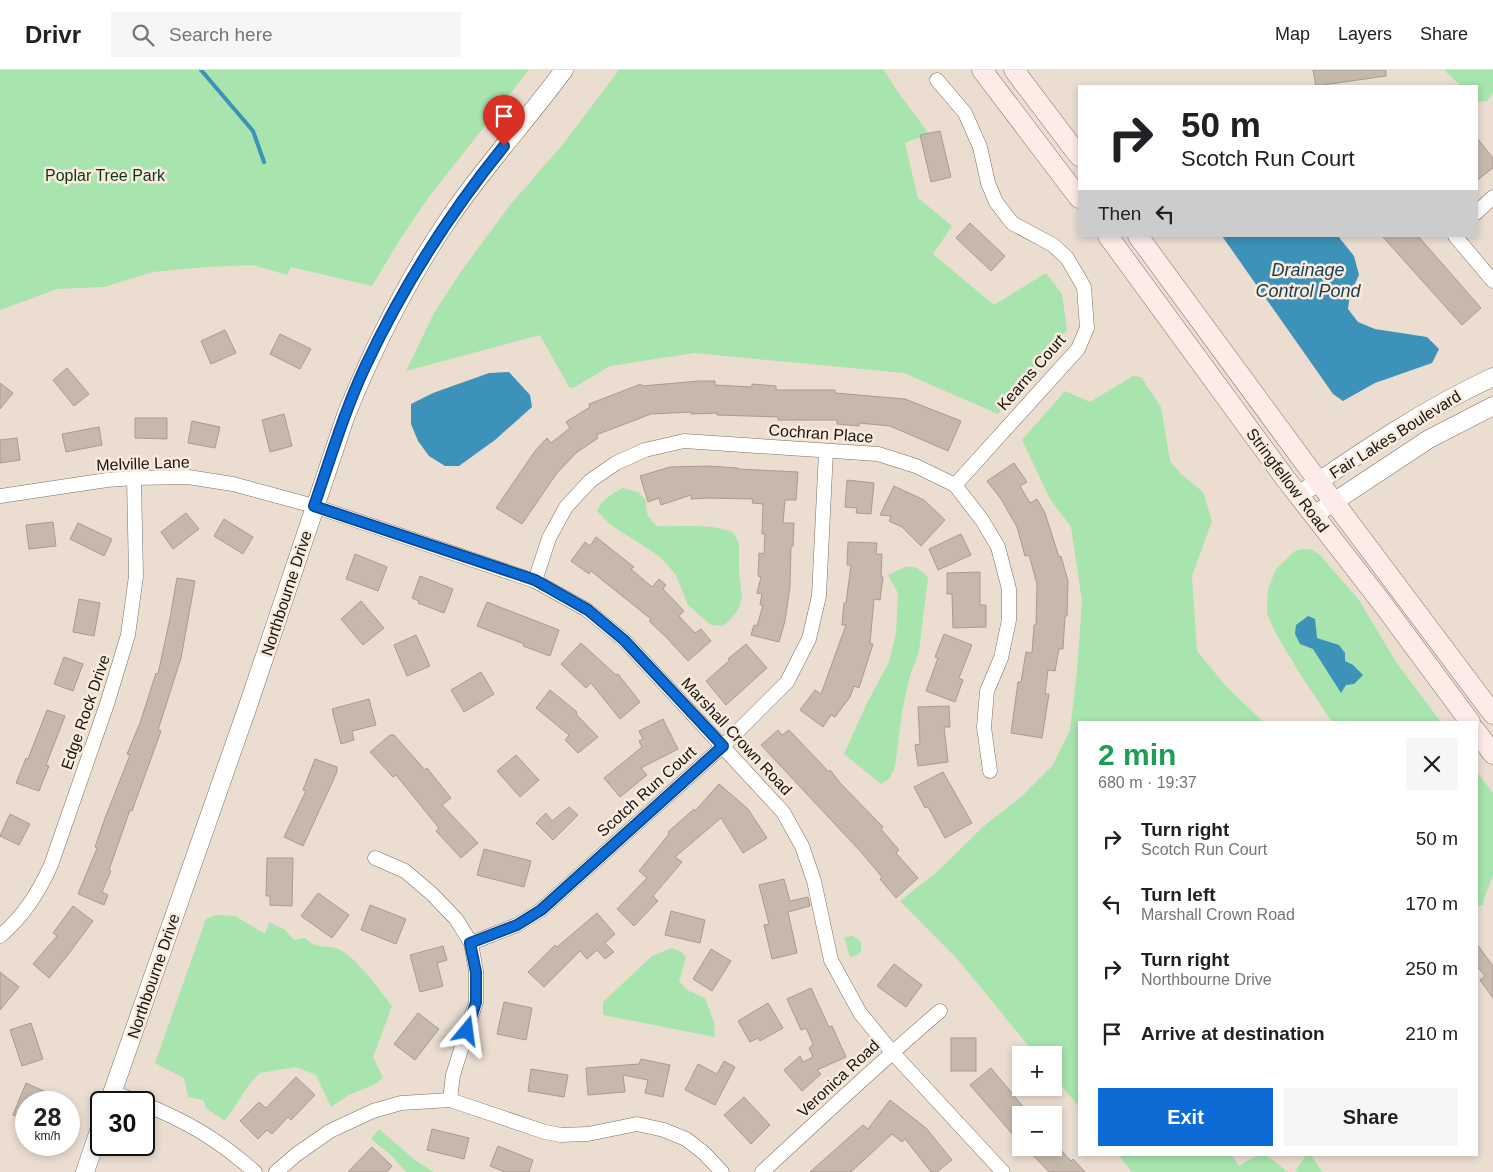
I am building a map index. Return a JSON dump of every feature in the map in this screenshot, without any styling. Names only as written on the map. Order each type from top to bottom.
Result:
[{"type":"main road","points":[[982,70],[1078,197]]},
{"type":"main road","points":[[1014,70],[1078,155]]},
{"type":"main road","name":"Stringfellow Road","points":[[1109,237],[1299,495],[1469,721]]},
{"type":"main road","name":"Stringfellow Road","points":[[1139,237],[1493,714]]},
{"type":"main road","points":[[1478,734],[1493,754]]},
{"type":"street","name":"Northbourne Drive","points":[[113,1091],[249,702],[314,506],[364,368],[423,260],[450,218],[482,173],[564,70]]},
{"type":"street","name":"Kearns Court","points":[[937,80],[965,113],[980,148],[988,183],[996,202],[1012,223],[1053,244],[1067,258],[1084,287],[1087,328],[1078,348],[955,485]]},
{"type":"street","points":[[1478,211],[1493,197]]},
{"type":"street","points":[[1456,237],[1493,281]]},
{"type":"street","name":"Fair Lakes Boulevard","points":[[1299,495],[1420,415],[1493,377]]},
{"type":"street","name":"Fair Lakes Boulevard","points":[[1314,515],[1429,439],[1493,406]]},
{"type":"street","name":"Cochran Place","points":[[535,580],[549,538],[566,507],[590,481],[616,462],[645,450],[684,441],[878,454],[916,466],[955,485],[982,520],[998,547],[1009,589],[1009,620],[1001,658],[987,691],[984,727],[990,771]]},
{"type":"street","name":"Scotch Run Court","points":[[470,943],[517,925],[541,910],[723,746],[787,682],[809,639],[819,596],[826,451]]},
{"type":"street","name":"Edge Rock Drive","points":[[0,936],[31,903],[51,865],[123,655],[132,615],[136,576],[134,478]]},
{"type":"street","name":"Melville Lane","points":[[0,496],[107,480],[188,478],[234,484],[314,506]]},
{"type":"street","name":"Marshall Crown Road","points":[[314,506],[535,580],[588,610],[624,640],[783,812],[802,846],[814,881],[831,960],[860,1013],[996,1170]]},
{"type":"street","points":[[375,858],[405,871],[432,894],[456,919],[470,943],[476,972],[476,1002],[453,1075],[450,1100]]},
{"type":"street","name":"Veronica Road","points":[[762,1172],[847,1096],[892,1052],[940,1011]]},
{"type":"street","points":[[276,1172],[330,1131],[373,1111],[401,1103],[450,1100],[545,1132],[562,1135],[588,1134],[637,1124],[664,1130],[686,1139],[704,1153],[722,1172]]},
{"type":"street","points":[[155,1109],[207,1134],[230,1150],[254,1172]]},
{"type":"street","points":[[85,1172],[90,1156]]},
{"type":"green space","name":"Poplar Tree Park","points":[[0,70],[529,70],[428,198],[372,286],[291,267],[287,275],[253,265],[207,267],[153,272],[104,287],[57,289],[0,310]]},
{"type":"green space","points":[[619,70],[884,70],[929,134],[905,143],[918,198],[952,226],[933,254],[994,305],[1046,273],[1062,294],[1067,330],[1032,370],[998,414],[904,373],[694,353],[610,366],[573,388],[569,387],[540,335],[406,371],[434,313],[462,270],[510,205],[564,143]]},
{"type":"green space","points":[[1444,70],[1493,70],[1493,93],[1487,101],[1478,102],[1478,85],[1460,85]]},
{"type":"green space","points":[[1133,376],[1141,377],[1161,407],[1170,461],[1181,474],[1203,492],[1212,521],[1192,576],[1197,651],[1225,685],[1262,721],[1078,721],[1078,1106],[1062,1086],[1062,1046],[1029,1046],[959,961],[900,901],[938,871],[984,826],[1021,797],[1052,766],[1070,730],[1077,671],[1082,601],[1071,527],[1050,499],[1022,440],[1065,391],[1090,402]]},
{"type":"green space","points":[[623,488],[638,492],[646,500],[648,514],[657,526],[705,526],[733,532],[739,544],[739,572],[742,598],[732,618],[723,626],[711,625],[688,605],[676,575],[667,564],[656,554],[611,525],[597,511],[605,500]]},
{"type":"green space","points":[[1303,549],[1312,550],[1319,554],[1359,600],[1396,662],[1440,721],[1331,721],[1300,674],[1275,632],[1267,613],[1268,589],[1276,569],[1295,551]]},
{"type":"green space","points":[[905,567],[918,569],[928,577],[919,651],[909,679],[902,712],[895,767],[889,779],[881,784],[844,754],[866,705],[889,662],[896,633],[898,593],[888,575]]},
{"type":"green space","points":[[1478,774],[1493,793],[1493,875],[1483,905],[1478,906]]},
{"type":"green space","points":[[216,915],[235,916],[265,934],[269,922],[285,930],[294,940],[305,938],[313,944],[338,949],[352,958],[392,1006],[373,1057],[383,1078],[373,1085],[349,1095],[331,1107],[316,1075],[296,1067],[260,1073],[251,1082],[225,1121],[207,1109],[203,1100],[188,1097],[184,1078],[155,1063],[206,919]]},
{"type":"green space","points":[[853,936],[861,942],[861,952],[850,957],[844,937]]},
{"type":"green space","points":[[672,948],[683,953],[686,958],[679,981],[687,990],[705,998],[714,1022],[715,1037],[603,1015],[603,1002],[652,956]]},
{"type":"green space","points":[[379,1129],[416,1161],[434,1172],[406,1172],[392,1156],[371,1139]]},
{"type":"green space","points":[[1119,1156],[1233,1156],[1239,1166],[1254,1157],[1265,1156],[1288,1172],[1132,1172]]},
{"type":"green space","points":[[1305,1156],[1312,1156],[1322,1172],[1295,1172]]},
{"type":"water","name":"Drainage Control Pond","points":[[1223,237],[1339,237],[1354,256],[1359,275],[1350,294],[1348,309],[1358,322],[1375,329],[1427,337],[1439,349],[1432,363],[1375,383],[1343,401],[1333,394]]},
{"type":"water","points":[[509,372],[530,395],[532,407],[495,440],[459,466],[445,466],[429,456],[418,441],[411,424],[411,404],[433,393],[489,373]]},
{"type":"water","points":[[1308,616],[1315,619],[1317,638],[1339,645],[1345,653],[1345,661],[1353,665],[1363,675],[1354,684],[1346,685],[1341,693],[1313,649],[1300,644],[1295,634],[1296,625]]},
{"type":"building","points":[[1313,70],[1386,70],[1386,76],[1316,85]]},
{"type":"building","points":[[940,131],[951,177],[931,182],[920,135]]},
{"type":"building","points":[[1478,139],[1493,158],[1493,168],[1478,179]]},
{"type":"building","points":[[970,223],[1005,256],[991,271],[956,238]]},
{"type":"building","points":[[1383,237],[1419,237],[1481,308],[1462,325]]},
{"type":"building","points":[[225,330],[236,353],[211,364],[201,341]]},
{"type":"building","points":[[280,334],[311,349],[300,369],[270,354]]},
{"type":"building","points":[[67,368],[89,394],[74,406],[53,380]]},
{"type":"building","points":[[715,381],[715,385],[752,387],[752,384],[776,386],[776,390],[835,390],[835,393],[905,399],[961,421],[948,451],[890,426],[859,423],[859,426],[837,424],[837,420],[778,420],[778,417],[717,415],[717,413],[651,414],[596,435],[598,438],[576,453],[557,473],[522,524],[496,508],[535,451],[547,438],[551,443],[570,428],[566,422],[590,407],[589,404],[641,384],[642,386]]},
{"type":"building","points":[[0,383],[13,393],[0,409]]},
{"type":"building","points":[[284,414],[292,446],[270,452],[262,420]]},
{"type":"building","points":[[135,418],[167,418],[167,439],[135,438]]},
{"type":"building","points":[[192,421],[220,427],[215,448],[188,443]]},
{"type":"building","points":[[99,427],[102,445],[66,452],[62,434]]},
{"type":"building","points":[[17,438],[20,460],[0,463],[0,440]]},
{"type":"building","points":[[1014,463],[1027,482],[1020,486],[1030,503],[1037,499],[1045,513],[1068,581],[1067,616],[1065,616],[1063,649],[1059,649],[1055,671],[1048,670],[1045,694],[1049,694],[1042,738],[1011,733],[1018,682],[1021,682],[1026,652],[1032,653],[1034,625],[1036,625],[1037,584],[1029,555],[1025,556],[1017,527],[1001,499],[987,481]]},
{"type":"building","points":[[707,466],[798,472],[796,500],[785,500],[783,523],[794,523],[793,546],[791,546],[790,587],[785,621],[779,642],[751,635],[754,625],[757,626],[763,605],[760,605],[762,594],[757,593],[761,577],[758,576],[759,553],[764,554],[765,534],[762,534],[763,504],[752,503],[753,499],[691,499],[691,495],[661,505],[659,498],[648,502],[640,476],[670,467]]},
{"type":"building","points":[[847,480],[874,483],[871,514],[856,513],[857,508],[845,507]]},
{"type":"building","points":[[894,486],[924,500],[945,520],[921,546],[902,527],[889,521],[891,516],[880,515]]},
{"type":"building","points":[[186,513],[199,529],[173,549],[161,532]]},
{"type":"building","points":[[224,519],[253,537],[243,554],[214,536]]},
{"type":"building","points":[[53,522],[56,546],[29,549],[26,525]]},
{"type":"building","points":[[78,523],[112,539],[104,556],[70,539]]},
{"type":"building","points":[[961,534],[971,555],[938,570],[929,549]]},
{"type":"building","points":[[596,537],[634,567],[631,569],[652,587],[659,579],[666,585],[663,589],[684,611],[679,616],[695,633],[701,629],[711,641],[688,661],[649,621],[651,619],[591,571],[589,574],[571,561],[585,542],[590,546]]},
{"type":"building","points":[[848,542],[877,543],[876,554],[882,554],[881,577],[883,577],[880,600],[874,599],[870,643],[873,644],[859,688],[854,686],[850,697],[835,717],[831,715],[823,727],[800,710],[815,690],[821,694],[846,625],[842,625],[851,565],[847,565]]},
{"type":"building","points":[[355,554],[387,567],[378,591],[346,579]]},
{"type":"building","points":[[980,572],[980,605],[986,605],[986,627],[953,628],[952,594],[947,594],[947,573]]},
{"type":"building","points":[[420,576],[453,589],[444,613],[418,603],[419,601],[412,598]]},
{"type":"building","points":[[177,578],[195,581],[181,658],[158,730],[161,731],[132,811],[130,810],[109,870],[111,871],[102,892],[108,895],[104,905],[78,894],[97,848],[95,847],[105,818],[130,755],[127,754],[140,723],[156,673],[158,674]]},
{"type":"building","points":[[79,599],[100,603],[94,636],[73,632]]},
{"type":"building","points":[[361,601],[384,628],[363,645],[341,619]]},
{"type":"building","points":[[487,602],[559,630],[550,656],[477,626]]},
{"type":"building","points":[[944,634],[972,645],[959,678],[963,680],[955,702],[926,691],[938,658],[935,657]]},
{"type":"building","points":[[416,635],[430,666],[407,676],[394,645]]},
{"type":"building","points":[[581,643],[616,675],[618,674],[640,702],[620,719],[591,683],[586,688],[561,664]]},
{"type":"building","points":[[746,644],[767,668],[726,705],[706,681]]},
{"type":"building","points":[[64,657],[83,664],[73,691],[54,684]]},
{"type":"building","points":[[481,672],[494,694],[464,712],[451,690]]},
{"type":"building","points":[[550,690],[577,712],[576,714],[598,737],[578,753],[565,740],[569,735],[536,708]]},
{"type":"building","points":[[369,699],[376,725],[352,731],[354,740],[341,744],[332,709]]},
{"type":"building","points":[[949,706],[950,727],[944,727],[948,762],[918,766],[915,745],[920,744],[918,707]]},
{"type":"building","points":[[47,710],[65,716],[46,765],[49,766],[39,791],[16,783],[26,758],[28,759]]},
{"type":"building","points":[[663,719],[678,749],[641,768],[647,775],[620,797],[604,778],[642,747],[639,741],[643,739],[639,731]]},
{"type":"building","points":[[778,730],[782,735],[789,730],[829,772],[830,770],[883,827],[881,829],[899,850],[896,853],[918,878],[896,898],[880,879],[882,877],[861,852],[761,745]]},
{"type":"building","points":[[390,735],[394,735],[425,770],[427,768],[451,798],[442,805],[478,843],[461,858],[436,831],[439,828],[396,775],[393,777],[370,752]]},
{"type":"building","points":[[516,755],[539,780],[520,797],[497,771]]},
{"type":"building","points":[[315,759],[337,767],[337,772],[303,846],[284,837],[306,791],[303,790]]},
{"type":"building","points":[[943,772],[972,823],[945,838],[928,807],[925,808],[914,787]]},
{"type":"building","points":[[719,784],[748,809],[767,838],[743,853],[721,818],[675,857],[682,862],[653,896],[658,901],[634,926],[617,909],[647,878],[639,871],[669,834],[668,832],[694,809],[695,811]]},
{"type":"building","points":[[569,807],[578,815],[553,840],[536,823],[546,813],[552,821]]},
{"type":"building","points":[[10,814],[30,824],[19,845],[0,836]]},
{"type":"building","points":[[484,849],[531,861],[524,887],[477,875]]},
{"type":"building","points":[[267,858],[293,858],[292,906],[270,905],[270,896],[266,896]]},
{"type":"building","points":[[784,879],[790,901],[808,897],[810,906],[788,912],[797,953],[772,959],[764,925],[769,924],[759,885]]},
{"type":"building","points":[[318,893],[349,915],[332,938],[301,916]]},
{"type":"building","points":[[370,905],[406,919],[396,944],[361,930]]},
{"type":"building","points":[[73,906],[93,921],[49,978],[33,964],[57,936],[53,933]]},
{"type":"building","points":[[671,911],[705,920],[700,943],[665,935]]},
{"type":"building","points":[[597,913],[615,934],[605,943],[614,952],[605,959],[597,950],[587,959],[580,951],[544,987],[528,972],[555,945],[557,947]]},
{"type":"building","points":[[443,946],[447,960],[437,963],[443,986],[420,992],[410,955]]},
{"type":"building","points":[[1478,946],[1493,966],[1493,998],[1480,980],[1485,976],[1478,967]]},
{"type":"building","points":[[711,949],[731,961],[712,991],[693,979]]},
{"type":"building","points":[[894,964],[922,985],[906,1007],[877,986]]},
{"type":"building","points":[[0,972],[19,987],[0,1010]]},
{"type":"building","points":[[811,988],[829,1027],[832,1026],[846,1057],[817,1070],[821,1074],[802,1091],[784,1070],[800,1056],[803,1062],[813,1057],[809,1048],[813,1044],[806,1028],[801,1030],[787,999]]},
{"type":"building","points":[[504,1002],[532,1008],[526,1040],[497,1034]]},
{"type":"building","points":[[768,1003],[783,1028],[760,1041],[758,1038],[750,1042],[738,1021]]},
{"type":"building","points":[[418,1013],[439,1029],[415,1060],[394,1044]]},
{"type":"building","points":[[31,1023],[43,1059],[22,1066],[10,1030]]},
{"type":"building","points":[[951,1038],[976,1038],[976,1071],[951,1071]]},
{"type":"building","points":[[641,1059],[670,1065],[663,1097],[645,1093],[648,1080],[623,1075],[625,1092],[588,1095],[586,1068],[639,1064]]},
{"type":"building","points":[[724,1061],[735,1067],[715,1105],[685,1090],[698,1064],[717,1074]]},
{"type":"building","points":[[991,1068],[1012,1093],[1012,1096],[1014,1096],[1023,1106],[1012,1106],[1012,1134],[970,1085]]},
{"type":"building","points":[[531,1069],[568,1075],[564,1097],[528,1091]]},
{"type":"building","points":[[296,1077],[315,1095],[291,1120],[288,1117],[272,1134],[267,1130],[258,1139],[240,1121],[259,1102],[266,1108]]},
{"type":"building","points":[[26,1083],[44,1091],[23,1091]]},
{"type":"building","points":[[744,1097],[770,1125],[751,1144],[724,1115]]},
{"type":"building","points":[[890,1100],[926,1128],[952,1160],[937,1172],[931,1172],[905,1139],[902,1142],[892,1134],[851,1172],[810,1172],[863,1125],[868,1129]]},
{"type":"building","points":[[432,1129],[469,1138],[464,1159],[427,1150]]},
{"type":"building","points":[[498,1146],[533,1160],[529,1172],[505,1172],[490,1166]]},
{"type":"building","points":[[372,1147],[392,1166],[387,1172],[348,1172]]},
{"type":"building","points":[[1062,1151],[1071,1161],[1073,1159],[1085,1172],[1049,1172],[1034,1156],[1062,1156]]},
{"type":"waterway","points":[[201,70],[253,131],[264,162]]},
{"type":"route","points":[[467,1031],[476,1002],[476,972],[470,943],[517,925],[541,910],[723,746],[624,640],[588,610],[535,580],[314,506],[364,368],[383,331],[423,260],[450,218],[504,146]]}]
